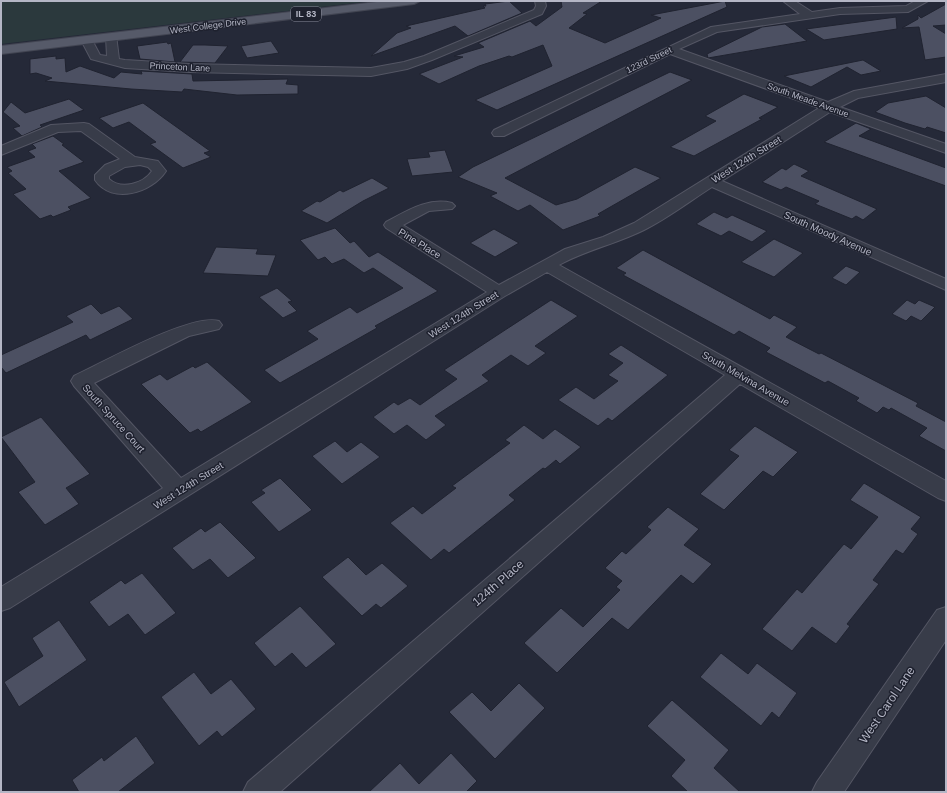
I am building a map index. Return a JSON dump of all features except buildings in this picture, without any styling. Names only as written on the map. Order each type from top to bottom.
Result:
[{"type":"main road","name":"West College Drive","points":[[1,50],[414,1]]},
{"type":"street","points":[[788,1],[809,15]]},
{"type":"street","name":"123rd Street","points":[[498,133],[700,35],[715,30],[840,11],[908,9],[923,1]]},
{"type":"street","name":"Princeton Lane","points":[[528,3],[539,7]]},
{"type":"street","name":"Princeton Lane","points":[[87,40],[95,57],[125,64],[247,70],[371,72],[389,70],[428,58],[499,28],[539,7]]},
{"type":"street","name":"Princeton Lane","points":[[428,58],[435,46],[448,36],[499,28]]},
{"type":"street","points":[[112,37],[113,61]]},
{"type":"street","name":"South Meade Avenue","points":[[670,50],[828,108],[946,149]]},
{"type":"street","name":"West 124th Street","points":[[1,600],[499,292],[571,252],[609,240],[640,226],[828,108],[854,96],[946,78]]},
{"type":"street","points":[[1,151],[56,128],[84,127],[131,161]]},
{"type":"street","name":"South Moody Avenue","points":[[710,181],[946,285]]},
{"type":"street","name":"Pine Place","points":[[447,206],[426,207],[392,225],[499,292]]},
{"type":"street","name":"South Melvina Avenue","points":[[546,265],[946,492]]},
{"type":"street","name":"South Spruce Court","points":[[179,491],[81,382],[184,331],[213,325]]},
{"type":"street","name":"124th Place","points":[[258,792],[739,374]]},
{"type":"street","name":"West Carol Lane","points":[[827,792],[946,618]]},
{"type":"shaded area","points":[[1,1],[373,1],[1,44]]}]
